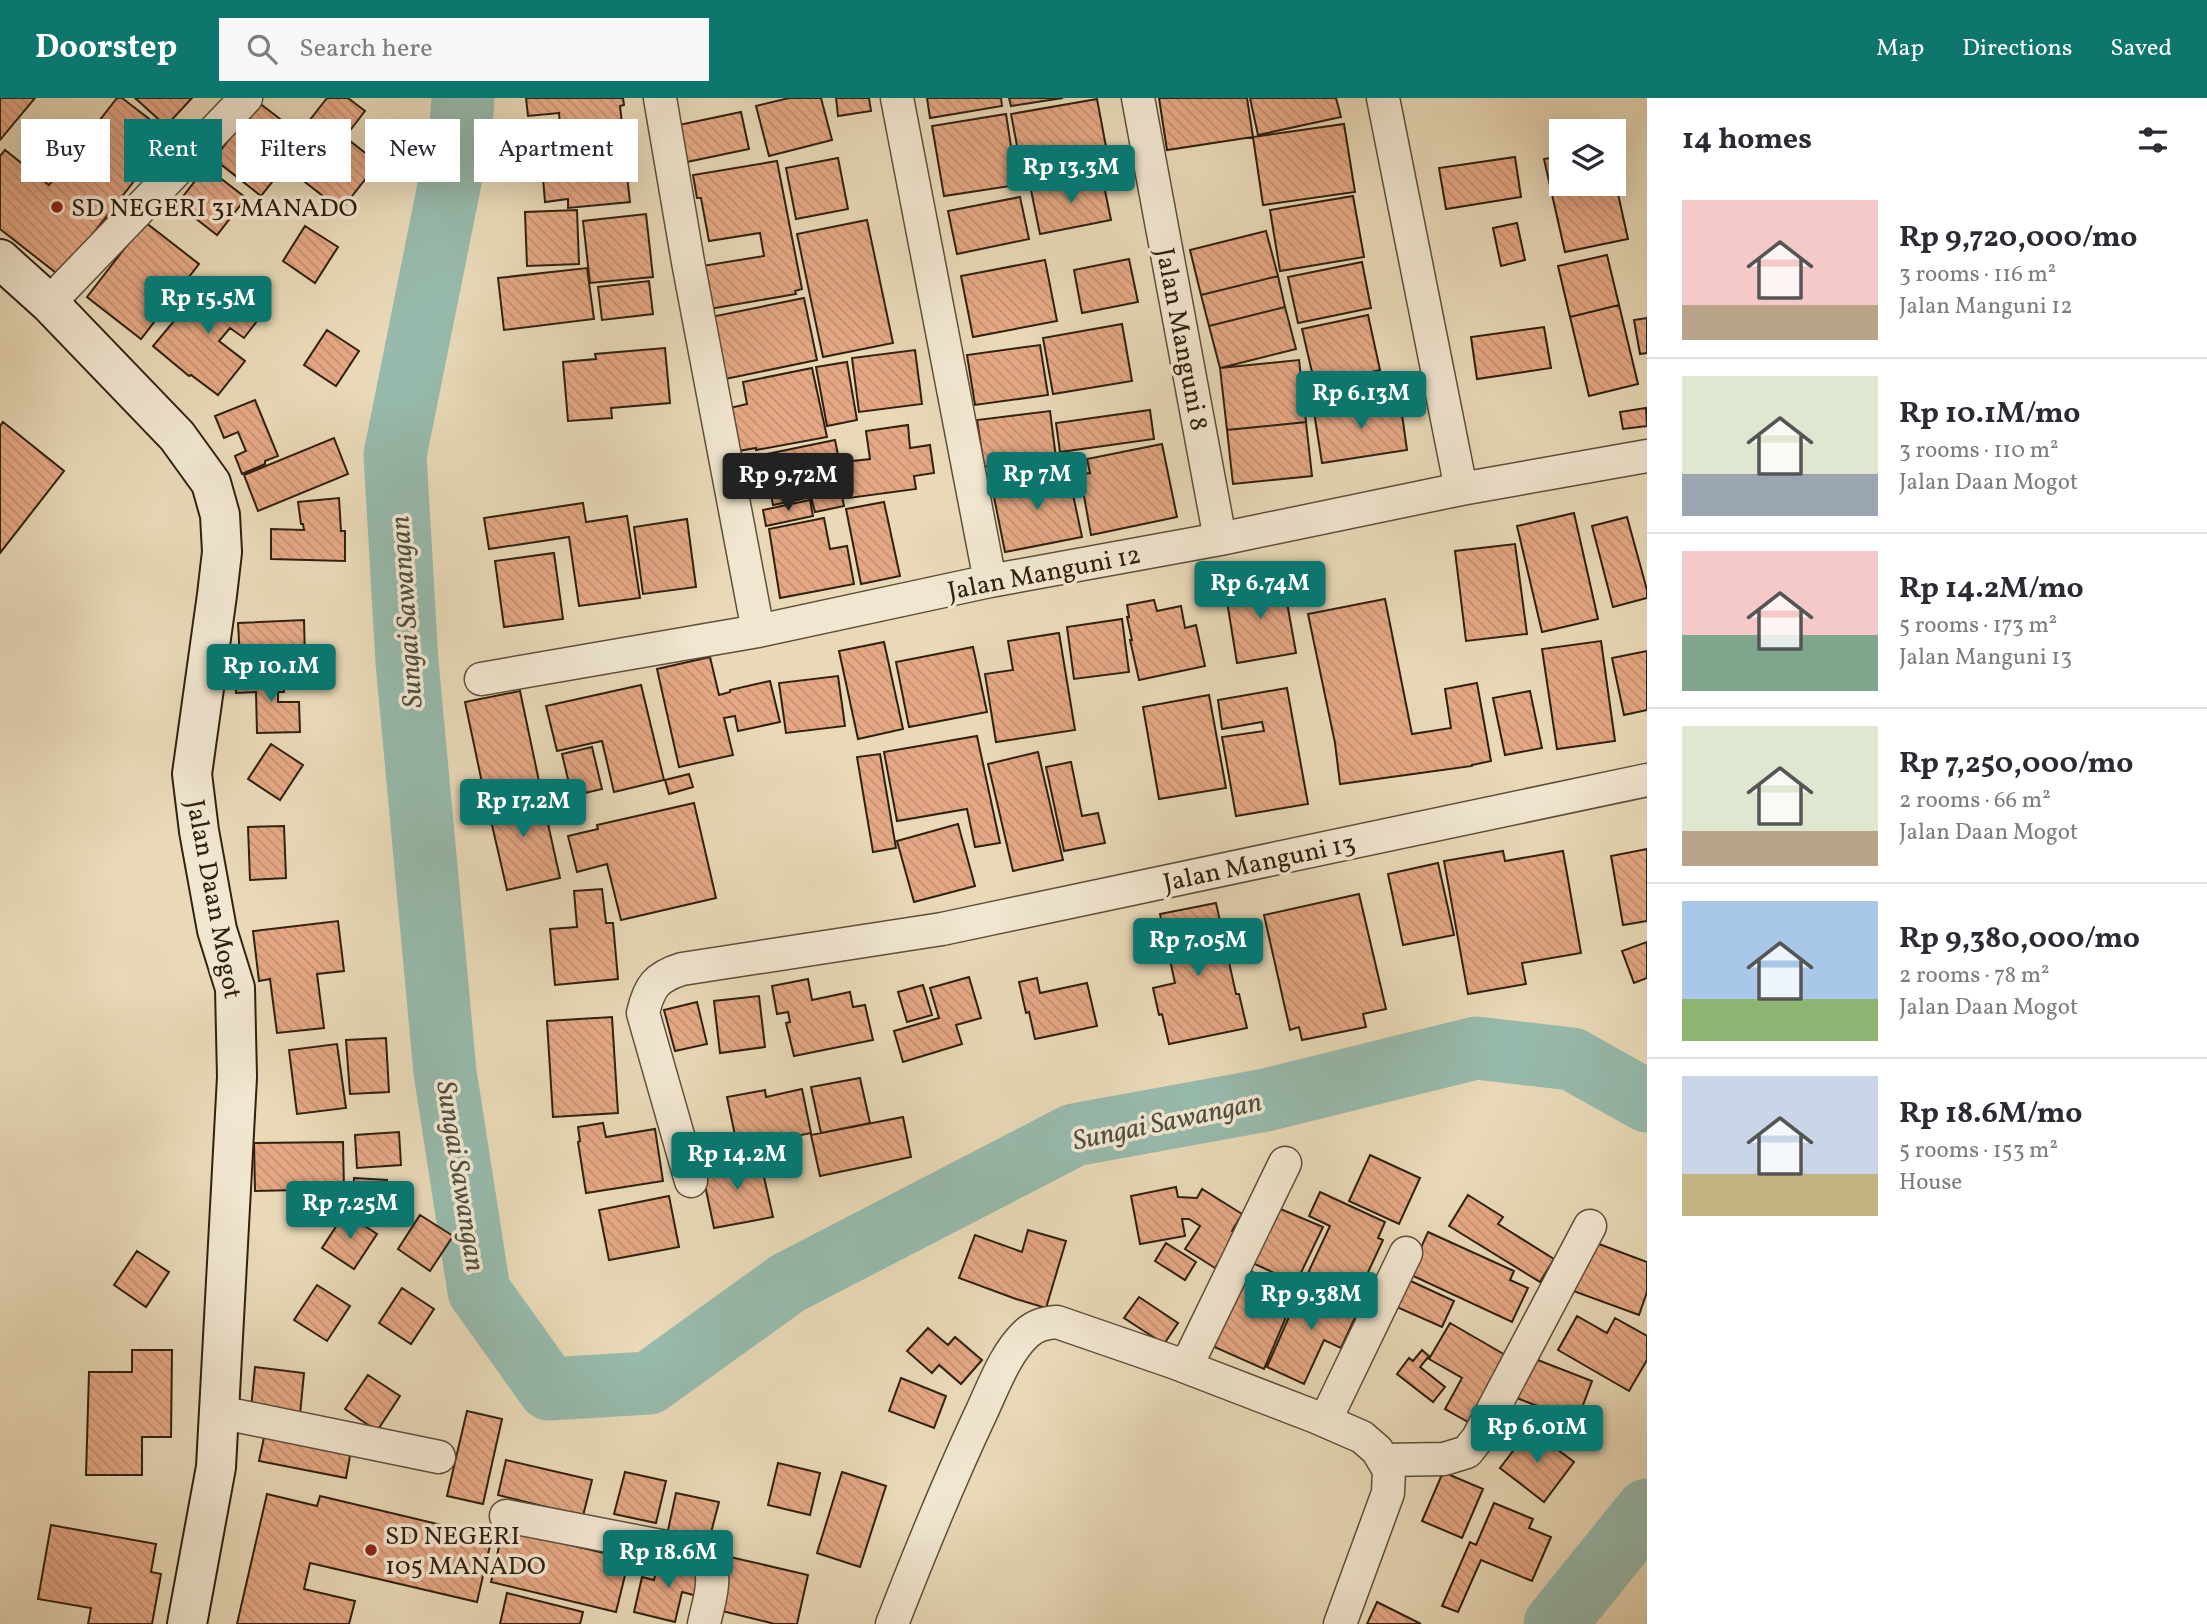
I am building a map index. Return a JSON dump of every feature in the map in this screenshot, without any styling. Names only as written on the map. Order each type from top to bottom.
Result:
[{"type":"main road","name":"Jalan Daan Mogot","points":[[0,259],[49,303],[177,436],[211,483],[220,515],[222,552],[192,774],[199,831],[217,930],[235,988],[237,1077],[216,1467],[187,1624]]},
{"type":"street","points":[[49,303],[246,98]]},
{"type":"street","points":[[660,98],[688,262],[758,631]]},
{"type":"street","points":[[897,98],[989,581]]},
{"type":"street","name":"Jalan Manguni 8","points":[[1138,98],[1220,539]]},
{"type":"street","points":[[1383,98],[1461,489]]},
{"type":"street","name":"Jalan Manguni 12","points":[[481,679],[758,631],[989,581],[1220,539],[1461,489],[1647,456]]},
{"type":"street","name":"Jalan Manguni 13","points":[[691,1181],[643,1013],[650,991],[664,975],[682,969],[942,929],[1647,780]]},
{"type":"street","points":[[1186,1367],[1285,1163]]},
{"type":"street","points":[[1384,1460],[1444,1459],[1467,1452],[1478,1438],[1590,1226]]},
{"type":"street","points":[[1325,1421],[1406,1253]]},
{"type":"street","points":[[892,1624],[972,1432],[1006,1362],[1027,1333],[1040,1324],[1057,1322],[1186,1367],[1325,1421],[1362,1437],[1377,1450],[1389,1470],[1388,1493],[1340,1624]]},
{"type":"street","points":[[219,1412],[439,1457]]},
{"type":"street","points":[[506,1516],[697,1553],[712,1567],[713,1575],[704,1624]]},
{"type":"building","points":[[0,98],[35,98],[0,140]]},
{"type":"building","name":"SD NEGERI 31 MANADO","points":[[117,98],[122,98],[149,119],[124,119],[124,182],[133,182],[60,276],[0,229],[0,156],[5,150],[21,163],[21,182],[45,182],[49,185],[51,182],[110,182],[110,119],[101,119]]},
{"type":"building","points":[[135,98],[192,98],[172,119],[158,119]]},
{"type":"building","points":[[327,98],[348,98],[365,111],[351,129],[351,119],[311,119]]},
{"type":"building","points":[[526,98],[623,98],[624,105],[620,106],[621,119],[560,119],[559,113],[528,116]]},
{"type":"building","points":[[789,98],[821,98],[832,140],[769,156],[756,106]]},
{"type":"building","points":[[836,98],[869,98],[871,111],[838,116]]},
{"type":"building","points":[[927,98],[1001,98],[1002,106],[930,118]]},
{"type":"building","points":[[1009,98],[1063,98],[1011,106]]},
{"type":"building","points":[[1159,98],[1247,98],[1253,137],[1167,150]]},
{"type":"building","points":[[1250,98],[1336,98],[1341,117],[1258,135]]},
{"type":"building","points":[[1097,99],[1110,168],[1024,183],[1011,114]]},
{"type":"building","points":[[258,102],[280,119],[245,119]]},
{"type":"building","points":[[741,112],[749,149],[682,163],[674,126]]},
{"type":"building","points":[[1006,114],[1017,185],[944,196],[932,126]]},
{"type":"building","points":[[1344,124],[1355,192],[1263,205],[1253,137]]},
{"type":"building","points":[[236,130],[236,176],[222,165],[222,149]]},
{"type":"building","points":[[351,142],[365,153],[365,180],[341,210],[305,182],[351,182]]},
{"type":"building","points":[[1515,157],[1521,197],[1446,209],[1439,168]]},
{"type":"building","points":[[838,158],[848,209],[796,219],[786,168]]},
{"type":"building","points":[[1549,158],[1549,181],[1544,159]]},
{"type":"building","points":[[777,161],[802,289],[795,291],[796,294],[709,309],[702,266],[764,256],[760,233],[709,241],[701,198],[697,198],[693,175]]},
{"type":"building","points":[[1102,176],[1111,220],[1040,234],[1031,190]]},
{"type":"building","points":[[222,179],[246,198],[217,235],[177,204],[194,182],[222,182]]},
{"type":"building","points":[[243,182],[272,182],[261,196]]},
{"type":"building","points":[[543,182],[628,182],[630,202],[568,208],[568,199],[545,202]]},
{"type":"building","points":[[1353,196],[1364,257],[1280,271],[1270,210]]},
{"type":"building","points":[[1552,196],[1618,196],[1628,239],[1565,252]]},
{"type":"building","points":[[1020,197],[1029,239],[957,254],[948,211]]},
{"type":"building","points":[[577,210],[579,264],[527,266],[525,212]]},
{"type":"building","points":[[646,214],[653,277],[590,283],[583,221]]},
{"type":"building","points":[[867,220],[893,343],[823,357],[797,234]]},
{"type":"building","points":[[145,222],[199,264],[141,339],[87,297]]},
{"type":"building","points":[[1517,223],[1525,260],[1501,266],[1493,228]]},
{"type":"building","points":[[305,226],[338,247],[315,283],[283,261]]},
{"type":"building","points":[[1266,231],[1278,276],[1201,295],[1190,250]]},
{"type":"building","points":[[1607,255],[1619,305],[1570,317],[1558,266]]},
{"type":"building","points":[[1129,259],[1138,302],[1082,313],[1074,270]]},
{"type":"building","points":[[1045,260],[1057,321],[973,337],[961,276]]},
{"type":"building","points":[[1362,262],[1371,308],[1298,323],[1288,277]]},
{"type":"building","points":[[587,268],[594,319],[504,330],[498,278]]},
{"type":"building","points":[[1278,276],[1285,307],[1209,326],[1201,295]]},
{"type":"building","points":[[211,277],[261,316],[244,338],[230,328],[219,341],[245,361],[218,395],[189,376],[153,346]]},
{"type":"building","points":[[649,281],[653,314],[602,320],[598,287]]},
{"type":"building","points":[[804,298],[817,360],[725,379],[711,317]]},
{"type":"building","points":[[1619,305],[1638,384],[1589,396],[1570,317]]},
{"type":"building","points":[[1285,307],[1296,349],[1220,368],[1209,326]]},
{"type":"building","points":[[1368,315],[1380,370],[1315,385],[1302,329]]},
{"type":"building","points":[[1647,318],[1647,353],[1640,354],[1634,320]]},
{"type":"building","points":[[1122,324],[1132,381],[1053,394],[1043,338]]},
{"type":"building","points":[[1544,327],[1551,368],[1477,379],[1471,337]]},
{"type":"building","points":[[327,330],[359,351],[336,386],[304,365]]},
{"type":"building","points":[[1040,345],[1048,395],[975,405],[967,355]]},
{"type":"building","points":[[665,348],[670,403],[611,408],[612,418],[568,421],[563,362],[596,359],[595,354]]},
{"type":"building","points":[[915,350],[922,404],[859,412],[852,358]]},
{"type":"building","points":[[1299,360],[1306,422],[1227,430],[1220,368]]},
{"type":"building","points":[[847,362],[857,420],[827,426],[816,367]]},
{"type":"building","points":[[812,368],[827,437],[738,451],[730,408],[747,404],[743,382]]},
{"type":"building","points":[[255,400],[278,456],[242,474],[235,456],[246,451],[238,432],[224,438],[215,416]]},
{"type":"building","points":[[1400,400],[1407,450],[1322,463],[1314,412]]},
{"type":"building","points":[[1646,408],[1647,426],[1623,429],[1620,412]]},
{"type":"building","points":[[1150,410],[1154,439],[1060,452],[1056,423]]},
{"type":"building","points":[[1050,411],[1056,458],[984,467],[977,420]]},
{"type":"building","points":[[3,422],[64,471],[0,553],[0,426]]},
{"type":"building","points":[[1306,422],[1312,476],[1233,484],[1227,430]]},
{"type":"building","points":[[908,425],[910,448],[930,445],[934,473],[914,476],[916,489],[849,498],[844,462],[870,459],[866,431]]},
{"type":"building","points":[[334,438],[348,474],[258,511],[244,475]]},
{"type":"building","points":[[835,440],[845,490],[841,491],[844,506],[815,512],[811,497],[773,505],[771,495],[745,499],[740,478],[766,472],[762,455]]},
{"type":"building","points":[[1162,444],[1177,517],[1091,535],[1080,474],[1090,473],[1087,459]]},
{"type":"building","points":[[1068,471],[1082,537],[1005,552],[992,487]]},
{"type":"building","points":[[339,498],[341,531],[345,531],[345,561],[271,559],[271,529],[304,530],[298,502]]},
{"type":"building","points":[[810,500],[813,516],[766,526],[763,510]]},
{"type":"building","points":[[884,502],[900,576],[861,584],[846,509]]},
{"type":"building","points":[[583,503],[586,522],[627,516],[640,598],[579,606],[569,537],[489,549],[484,518]]},
{"type":"building","points":[[1574,513],[1598,619],[1542,632],[1517,526]]},
{"type":"building","points":[[1627,517],[1647,598],[1613,607],[1592,526]]},
{"type":"building","points":[[824,518],[830,549],[847,546],[854,584],[780,598],[769,529]]},
{"type":"building","points":[[687,519],[696,587],[643,594],[634,527]]},
{"type":"building","points":[[1515,544],[1527,634],[1466,641],[1455,551]]},
{"type":"building","points":[[554,553],[563,619],[504,627],[495,561]]},
{"type":"building","points":[[1283,580],[1296,653],[1237,663],[1225,589]]},
{"type":"building","points":[[1385,599],[1412,734],[1451,728],[1445,689],[1477,683],[1491,761],[1340,784],[1335,743],[1308,614]]},
{"type":"building","points":[[1154,600],[1157,611],[1181,606],[1185,628],[1196,625],[1205,666],[1139,680],[1130,640],[1127,605]]},
{"type":"building","points":[[1122,619],[1129,672],[1074,679],[1067,627]]},
{"type":"building","points":[[304,620],[305,657],[240,659],[238,623]]},
{"type":"building","points":[[1059,633],[1075,730],[996,742],[985,674],[1013,670],[1008,641]]},
{"type":"building","points":[[1601,641],[1615,741],[1557,749],[1542,649]]},
{"type":"building","points":[[884,642],[903,729],[858,739],[839,651]]},
{"type":"building","points":[[973,647],[987,712],[909,727],[896,662]]},
{"type":"building","points":[[1647,651],[1647,710],[1624,715],[1612,658]]},
{"type":"building","points":[[710,657],[719,695],[770,681],[780,722],[738,731],[735,716],[724,718],[733,755],[679,767],[657,669]]},
{"type":"building","points":[[283,674],[284,692],[278,692],[278,702],[299,702],[300,732],[257,733],[256,692],[236,693],[235,676]]},
{"type":"building","points":[[838,676],[845,726],[786,733],[779,683]]},
{"type":"building","points":[[641,685],[664,780],[614,792],[602,741],[557,751],[546,706]]},
{"type":"building","points":[[1287,688],[1308,804],[1236,816],[1222,737],[1264,731],[1262,722],[1222,729],[1218,700]]},
{"type":"building","points":[[520,691],[540,786],[485,797],[465,702]]},
{"type":"building","points":[[1530,691],[1542,748],[1505,755],[1493,698]]},
{"type":"building","points":[[1209,695],[1226,788],[1159,799],[1143,707]]},
{"type":"building","points":[[977,736],[1000,843],[975,847],[967,809],[897,821],[884,752]]},
{"type":"building","points":[[271,744],[303,765],[280,800],[248,779]]},
{"type":"building","points":[[592,747],[602,789],[572,796],[562,754]]},
{"type":"building","points":[[1038,752],[1063,860],[1013,871],[988,764]]},
{"type":"building","points":[[880,754],[896,848],[873,852],[857,757]]},
{"type":"building","points":[[1071,762],[1082,816],[1098,813],[1105,843],[1064,851],[1046,767]]},
{"type":"building","points":[[689,774],[693,787],[669,794],[665,780]]},
{"type":"building","points":[[540,788],[560,878],[507,890],[486,799]]},
{"type":"building","points":[[694,803],[716,898],[621,920],[607,864],[577,872],[568,836],[598,829],[597,825]]},
{"type":"building","points":[[958,824],[975,886],[914,902],[897,841]]},
{"type":"building","points":[[284,826],[286,878],[250,880],[248,827]]},
{"type":"building","points":[[1647,849],[1647,921],[1623,925],[1611,856]]},
{"type":"building","points":[[1503,851],[1505,861],[1563,851],[1581,953],[1522,963],[1526,984],[1468,994],[1444,861]]},
{"type":"building","points":[[1438,863],[1454,935],[1403,945],[1388,874]]},
{"type":"building","points":[[602,889],[606,923],[613,923],[618,979],[555,985],[550,929],[577,927],[574,891]]},
{"type":"building","points":[[1359,894],[1386,1009],[1363,1014],[1366,1027],[1302,1040],[1299,1027],[1290,1030],[1264,915]]},
{"type":"building","points":[[1216,903],[1236,994],[1239,994],[1247,1028],[1169,1044],[1153,988],[1175,983],[1160,914]]},
{"type":"building","points":[[338,921],[344,971],[317,974],[324,1028],[277,1033],[270,979],[259,981],[253,931]]},
{"type":"building","points":[[1647,942],[1647,978],[1634,983],[1622,951]]},
{"type":"building","points":[[969,977],[981,1018],[956,1025],[962,1044],[903,1062],[894,1031],[939,1018],[930,988]]},
{"type":"building","points":[[1037,978],[1040,993],[1087,983],[1097,1026],[1035,1039],[1019,982]]},
{"type":"building","points":[[808,979],[812,1000],[850,992],[853,1007],[865,1005],[873,1040],[794,1056],[786,1023],[790,1022],[788,1012],[777,1014],[772,986]]},
{"type":"building","points":[[923,985],[932,1015],[907,1022],[898,992]]},
{"type":"building","points":[[759,996],[765,1047],[720,1053],[714,1001]]},
{"type":"building","points":[[697,1002],[707,1044],[675,1051],[664,1010]]},
{"type":"building","points":[[612,1017],[618,1113],[553,1117],[547,1021]]},
{"type":"building","points":[[386,1038],[389,1092],[350,1094],[346,1040]]},
{"type":"building","points":[[337,1044],[346,1108],[297,1114],[289,1050]]},
{"type":"building","points":[[860,1078],[870,1123],[821,1133],[811,1087]]},
{"type":"building","points":[[802,1089],[811,1133],[762,1143],[760,1135],[736,1140],[727,1097],[765,1090],[766,1097]]},
{"type":"building","points":[[903,1117],[911,1157],[820,1176],[811,1135]]},
{"type":"building","points":[[603,1123],[606,1137],[655,1129],[663,1181],[586,1193],[578,1127]]},
{"type":"building","points":[[399,1132],[401,1165],[357,1168],[355,1135]]},
{"type":"building","points":[[343,1142],[344,1189],[255,1191],[254,1143]]},
{"type":"building","points":[[759,1155],[773,1217],[714,1228],[701,1166]]},
{"type":"building","points":[[1370,1155],[1420,1178],[1399,1224],[1349,1201]]},
{"type":"building","points":[[354,1178],[387,1180],[385,1212],[353,1210]]},
{"type":"building","points":[[1176,1187],[1178,1197],[1197,1198],[1202,1189],[1242,1214],[1232,1231],[1237,1234],[1215,1268],[1185,1249],[1200,1226],[1189,1219],[1182,1219],[1185,1236],[1140,1244],[1131,1196]]},
{"type":"building","points":[[1320,1192],[1385,1222],[1378,1238],[1383,1240],[1357,1296],[1308,1273],[1330,1226],[1309,1216]]},
{"type":"building","points":[[1468,1195],[1503,1217],[1498,1224],[1554,1259],[1540,1282],[1449,1226]]},
{"type":"building","points":[[669,1196],[679,1247],[609,1260],[599,1210]]},
{"type":"building","points":[[1271,1205],[1323,1227],[1296,1283],[1246,1260]]},
{"type":"building","points":[[345,1213],[377,1234],[354,1269],[322,1248]]},
{"type":"building","points":[[420,1215],[453,1236],[430,1271],[398,1249]]},
{"type":"building","points":[[1028,1230],[1066,1241],[1046,1308],[959,1278],[975,1235],[1022,1252]]},
{"type":"building","points":[[1428,1232],[1514,1271],[1510,1280],[1528,1288],[1512,1322],[1409,1274]]},
{"type":"building","points":[[1583,1238],[1647,1262],[1647,1292],[1639,1315],[1565,1288]]},
{"type":"building","points":[[1166,1243],[1196,1262],[1185,1280],[1155,1261]]},
{"type":"building","points":[[137,1251],[169,1272],[146,1307],[114,1285]]},
{"type":"building","points":[[1243,1268],[1297,1291],[1264,1369],[1210,1345]]},
{"type":"building","points":[[1402,1277],[1454,1301],[1442,1327],[1390,1304]]},
{"type":"building","points":[[317,1285],[350,1306],[327,1341],[294,1320]]},
{"type":"building","points":[[1303,1285],[1359,1309],[1341,1348],[1324,1340],[1304,1384],[1267,1367]]},
{"type":"building","points":[[402,1288],[434,1309],[411,1344],[379,1323]]},
{"type":"building","points":[[1139,1297],[1178,1323],[1164,1344],[1124,1318]]},
{"type":"building","points":[[1577,1316],[1607,1333],[1615,1318],[1647,1336],[1647,1360],[1629,1391],[1558,1350]]},
{"type":"building","points":[[1450,1323],[1507,1356],[1468,1422],[1445,1409],[1462,1378],[1429,1359]]},
{"type":"building","points":[[928,1328],[948,1345],[955,1337],[982,1360],[961,1384],[939,1365],[932,1373],[907,1351]]},
{"type":"building","points":[[132,1350],[172,1350],[171,1437],[142,1437],[142,1475],[86,1475],[89,1372],[132,1372]]},
{"type":"building","points":[[1422,1350],[1429,1356],[1420,1367],[1445,1387],[1433,1402],[1397,1374],[1409,1358],[1413,1361]]},
{"type":"building","points":[[1530,1357],[1592,1381],[1577,1421],[1514,1397]]},
{"type":"building","points":[[255,1367],[304,1373],[300,1415],[251,1409]]},
{"type":"building","points":[[368,1375],[400,1396],[377,1431],[345,1409]]},
{"type":"building","points":[[901,1378],[946,1396],[934,1428],[889,1411]]},
{"type":"building","points":[[467,1411],[502,1419],[483,1504],[447,1496]]},
{"type":"building","points":[[266,1428],[352,1445],[346,1478],[259,1461]]},
{"type":"building","points":[[1530,1429],[1574,1462],[1544,1502],[1500,1468]]},
{"type":"building","points":[[506,1460],[592,1480],[583,1516],[498,1495]]},
{"type":"building","points":[[778,1463],[820,1473],[810,1515],[768,1505]]},
{"type":"building","points":[[625,1472],[666,1481],[656,1523],[614,1514]]},
{"type":"building","points":[[842,1472],[886,1486],[860,1567],[817,1553]]},
{"type":"building","points":[[1443,1472],[1483,1489],[1462,1538],[1422,1521]]},
{"type":"building","points":[[676,1493],[719,1502],[708,1544],[667,1535]]},
{"type":"building","name":"SD NEGERI 105 MANADO","points":[[267,1494],[317,1506],[320,1496],[492,1537],[477,1602],[310,1563],[304,1589],[355,1601],[349,1624],[237,1624]]},
{"type":"building","points":[[1494,1503],[1533,1519],[1529,1528],[1551,1537],[1532,1581],[1481,1560],[1458,1612],[1442,1606],[1470,1542],[1476,1545]]},
{"type":"building","points":[[51,1525],[156,1544],[151,1572],[161,1574],[152,1624],[88,1624],[91,1608],[38,1599]]},
{"type":"building","points":[[503,1529],[629,1559],[616,1612],[491,1582]]},
{"type":"building","points":[[730,1557],[808,1575],[797,1624],[775,1624],[718,1610]]},
{"type":"building","points":[[659,1560],[707,1571],[701,1597],[682,1592],[675,1622],[634,1612],[642,1577],[654,1580]]},
{"type":"building","points":[[507,1593],[583,1612],[580,1624],[500,1624]]},
{"type":"building","points":[[1377,1602],[1421,1624],[1367,1624]]},
{"type":"waterway","name":"Sungai Sawangan","points":[[463,98],[461,127],[395,455],[407,662],[445,1072],[479,1291],[549,1389],[649,1383],[788,1283],[1074,1135],[1266,1100],[1476,1048],[1572,1059],[1647,1101]]},
{"type":"waterway","name":"Sungai Sawangan","points":[[1555,1624],[1647,1510]]},
{"type":"place","name":"SD NEGERI 31 MANADO","points":[[57,207]]},
{"type":"place","name":"SD NEGERI 105 MANADO","points":[[371,1550]]}]
